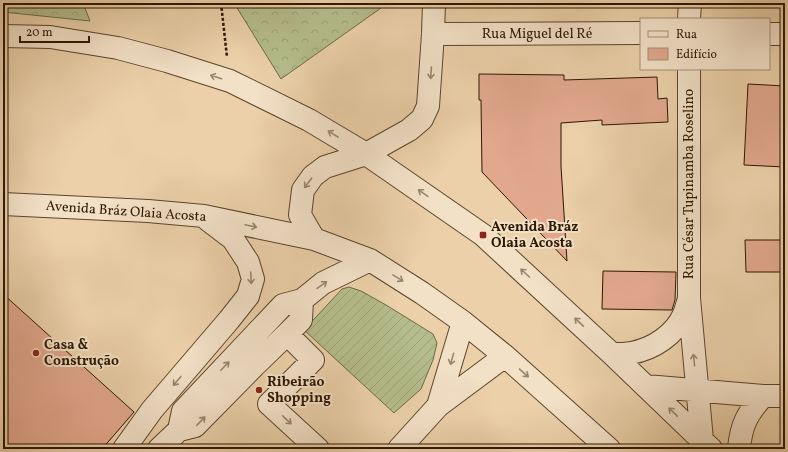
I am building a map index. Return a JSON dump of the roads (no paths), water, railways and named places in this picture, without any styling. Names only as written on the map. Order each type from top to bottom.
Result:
[{"type":"street","points":[[314,239],[300,215],[303,190],[313,176],[326,167],[366,154],[409,130],[422,119],[428,106],[434,34],[434,3]]},
{"type":"street","points":[[689,18],[690,3]]},
{"type":"street","name":"Rua Miguel del Ré","points":[[434,34],[640,33]]},
{"type":"street","points":[[770,34],[785,34]]},
{"type":"street","points":[[3,36],[50,37],[118,48],[166,61],[230,81],[309,120],[366,154],[483,235],[646,386],[706,445]]},
{"type":"street","name":"Rua César Tupinamba Roselino","points":[[689,70],[689,298],[697,390],[706,445]]},
{"type":"street","name":"Avenida Bráz Olaia Acosta","points":[[3,204],[148,211],[204,216],[314,239],[370,260],[422,293],[463,322],[505,356],[604,446]]},
{"type":"street","points":[[124,449],[152,410],[248,296],[253,279],[248,262],[233,239],[204,216]]},
{"type":"street","points":[[179,430],[183,411],[283,306],[302,300],[323,283],[370,260]]},
{"type":"street","name":"Rua César Tupinamba Roselino","points":[[612,354],[630,354],[646,350],[662,342],[684,315],[689,298]]},
{"type":"street","points":[[158,449],[179,430],[195,426],[301,320],[302,300]]},
{"type":"street","points":[[438,406],[463,322]]},
{"type":"street","points":[[287,334],[314,360],[269,404],[318,449]]},
{"type":"street","points":[[399,449],[438,406],[505,356]]},
{"type":"street","points":[[646,386],[763,396],[785,396]]},
{"type":"street","points":[[739,449],[745,421],[763,396]]},
{"type":"place","name":"Avenida Bráz Olaia Acosta","points":[[483,235]]},
{"type":"place","name":"Casa & Construção","points":[[36,353]]},
{"type":"place","name":"Ribeirão Shopping","points":[[259,390]]}]
